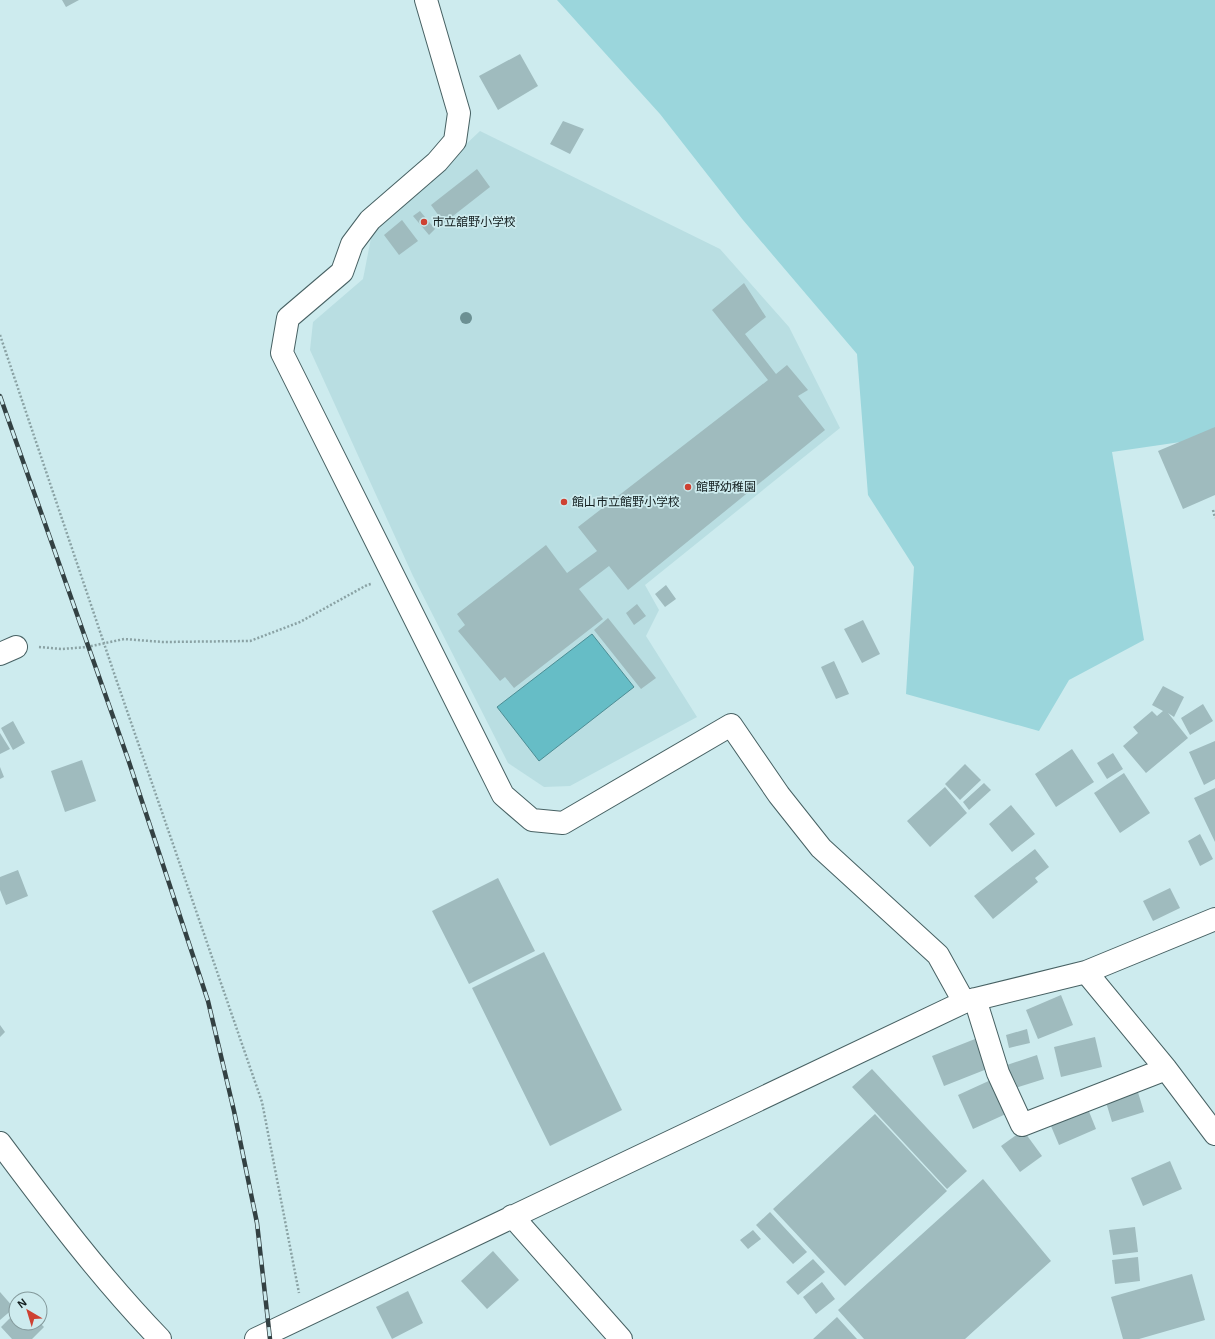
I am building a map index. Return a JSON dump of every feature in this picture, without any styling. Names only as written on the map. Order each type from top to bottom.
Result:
[{"type":"street","points":[[426,0],[459,113],[455,141],[437,162],[370,220],[352,244],[342,272],[288,318],[282,353],[503,795],[532,820],[563,823],[731,725],[779,795],[821,848],[938,955],[969,1000],[998,1073],[1022,1125],[1166,1069]]},
{"type":"street","points":[[256,1339],[303,1318],[512,1216],[969,1000],[1086,972],[1215,919]]},
{"type":"street","points":[[1086,972],[1166,1069],[1215,1134]]},
{"type":"street","points":[[0,1143],[51,1211],[127,1305],[160,1339]]},
{"type":"street","points":[[512,1216],[621,1339]]},
{"type":"path","points":[[0,335],[262,1102],[303,1318]]},
{"type":"path","points":[[1213,510],[1215,518]]},
{"type":"path","points":[[62,649],[124,639],[163,642],[250,641],[300,622],[367,585],[396,581]]},
{"type":"shaded area","points":[[557,0],[1215,0],[1215,437],[1112,452],[1144,640],[1069,680],[1039,731],[906,694],[914,567],[868,495],[857,354],[743,220],[660,114]]},
{"type":"shaded area","name":"館山市立館野小学校","points":[[480,131],[720,249],[789,327],[840,428],[645,585],[659,610],[646,636],[697,717],[570,786],[544,787],[508,763],[413,576],[310,350],[313,322],[363,279],[372,233]]},
{"type":"shaded area","points":[[592,634],[634,687],[539,761],[497,707]]},
{"type":"building","points":[[62,0],[79,0],[66,7]]},
{"type":"building","points":[[520,54],[538,86],[498,110],[479,76]]},
{"type":"building","points":[[563,121],[584,129],[570,154],[550,144]]},
{"type":"building","points":[[477,169],[490,187],[444,223],[431,205]]},
{"type":"building","name":"市立舘野小学校","points":[[420,211],[435,229],[429,235],[413,216]]},
{"type":"building","points":[[402,220],[418,241],[399,255],[384,235]]},
{"type":"building","points":[[744,283],[766,317],[745,334],[776,374],[787,365],[808,390],[798,396],[825,430],[628,590],[609,566],[579,589],[603,619],[514,688],[505,677],[500,681],[458,631],[465,625],[457,614],[546,545],[567,573],[597,551],[578,527],[768,380],[712,310]]},
{"type":"building","points":[[1215,427],[1215,495],[1183,509],[1158,451]]},
{"type":"building","points":[[666,585],[676,599],[665,607],[655,594]]},
{"type":"building","points":[[637,604],[646,616],[634,625],[626,613]]},
{"type":"building","points":[[608,618],[656,678],[641,689],[594,630]]},
{"type":"building","points":[[863,620],[880,654],[862,663],[844,629]]},
{"type":"building","points":[[834,661],[849,694],[836,699],[821,667]]},
{"type":"building","points":[[1163,686],[1184,697],[1174,717],[1168,713],[1188,738],[1146,773],[1123,746],[1138,733],[1133,727],[1152,711],[1157,716],[1163,711],[1152,705]]},
{"type":"building","points":[[1203,704],[1213,721],[1190,735],[1181,718]]},
{"type":"building","points":[[13,721],[25,743],[13,750],[1,728]]},
{"type":"building","points":[[0,733],[10,749],[0,754]]},
{"type":"building","points":[[1215,741],[1215,779],[1204,785],[1189,752]]},
{"type":"building","points":[[1072,749],[1094,782],[1056,807],[1035,774]]},
{"type":"building","points":[[1113,753],[1123,769],[1107,779],[1097,763]]},
{"type":"building","points":[[82,760],[96,801],[65,812],[51,771]]},
{"type":"building","points":[[965,764],[981,780],[960,800],[945,784]]},
{"type":"building","points":[[0,767],[4,777],[0,779]]},
{"type":"building","points":[[1124,773],[1150,813],[1120,833],[1094,793]]},
{"type":"building","points":[[984,783],[991,790],[969,810],[963,802]]},
{"type":"building","points":[[945,787],[967,813],[930,847],[907,821]]},
{"type":"building","points":[[1215,788],[1215,842],[1194,798]]},
{"type":"building","points":[[1011,805],[1035,834],[1012,852],[989,824]]},
{"type":"building","points":[[1200,834],[1213,859],[1200,866],[1188,841]]},
{"type":"building","points":[[1035,849],[1049,867],[1035,878],[1038,882],[993,919],[974,896]]},
{"type":"building","points":[[18,870],[28,896],[6,905],[0,890],[0,877]]},
{"type":"building","points":[[498,878],[535,951],[469,984],[432,911]]},
{"type":"building","points":[[1170,888],[1180,908],[1153,921],[1143,901]]},
{"type":"building","points":[[544,952],[622,1110],[550,1146],[472,988]]},
{"type":"building","points":[[1061,995],[1073,1025],[1038,1039],[1026,1010]]},
{"type":"building","points":[[0,1025],[5,1032],[0,1037]]},
{"type":"building","points":[[1027,1029],[1030,1043],[1009,1048],[1006,1035]]},
{"type":"building","points":[[1095,1037],[1102,1067],[1061,1077],[1054,1047]]},
{"type":"building","points":[[975,1039],[987,1069],[944,1086],[932,1056]]},
{"type":"building","points":[[1037,1055],[1044,1079],[1012,1089],[1004,1066]]},
{"type":"building","points":[[872,1069],[967,1171],[947,1189],[852,1087]]},
{"type":"building","points":[[993,1079],[1008,1113],[973,1129],[958,1095]]},
{"type":"building","points":[[1137,1089],[1144,1112],[1112,1122],[1105,1099]]},
{"type":"building","points":[[1086,1104],[1096,1129],[1059,1145],[1048,1119]]},
{"type":"building","points":[[875,1114],[947,1191],[845,1286],[773,1209]]},
{"type":"building","points":[[1023,1130],[1042,1156],[1020,1172],[1001,1146]]},
{"type":"building","points":[[1170,1161],[1182,1189],[1143,1206],[1131,1178]]},
{"type":"building","points":[[983,1179],[1051,1261],[965,1339],[864,1339],[838,1310]]},
{"type":"building","points":[[770,1212],[807,1252],[793,1264],[756,1225]]},
{"type":"building","points":[[1135,1227],[1138,1252],[1113,1255],[1109,1230]]},
{"type":"building","points":[[753,1230],[761,1239],[748,1249],[740,1240]]},
{"type":"building","points":[[493,1251],[519,1280],[487,1309],[461,1281]]},
{"type":"building","points":[[1138,1257],[1140,1281],[1115,1284],[1112,1260]]},
{"type":"building","points":[[813,1259],[825,1272],[798,1295],[786,1282]]},
{"type":"building","points":[[1192,1274],[1205,1320],[1139,1339],[1123,1339],[1111,1297]]},
{"type":"building","points":[[822,1282],[835,1299],[816,1314],[803,1297]]},
{"type":"building","points":[[408,1291],[423,1323],[392,1339],[376,1307]]},
{"type":"building","points":[[0,1292],[8,1301],[8,1313],[0,1320]]},
{"type":"building","points":[[837,1317],[857,1339],[813,1339]]},
{"type":"building","points":[[8,1320],[8,1331],[40,1331],[32,1339],[12,1339],[1,1327]]},
{"type":"railway","points":[[0,396],[128,759],[208,1001],[234,1111],[257,1223],[270,1339]]},
{"type":"place","name":"市立舘野小学校","points":[[424,222]]},
{"type":"place","name":"館野幼稚園","points":[[688,487]]},
{"type":"place","name":"館山市立館野小学校","points":[[564,502]]}]
